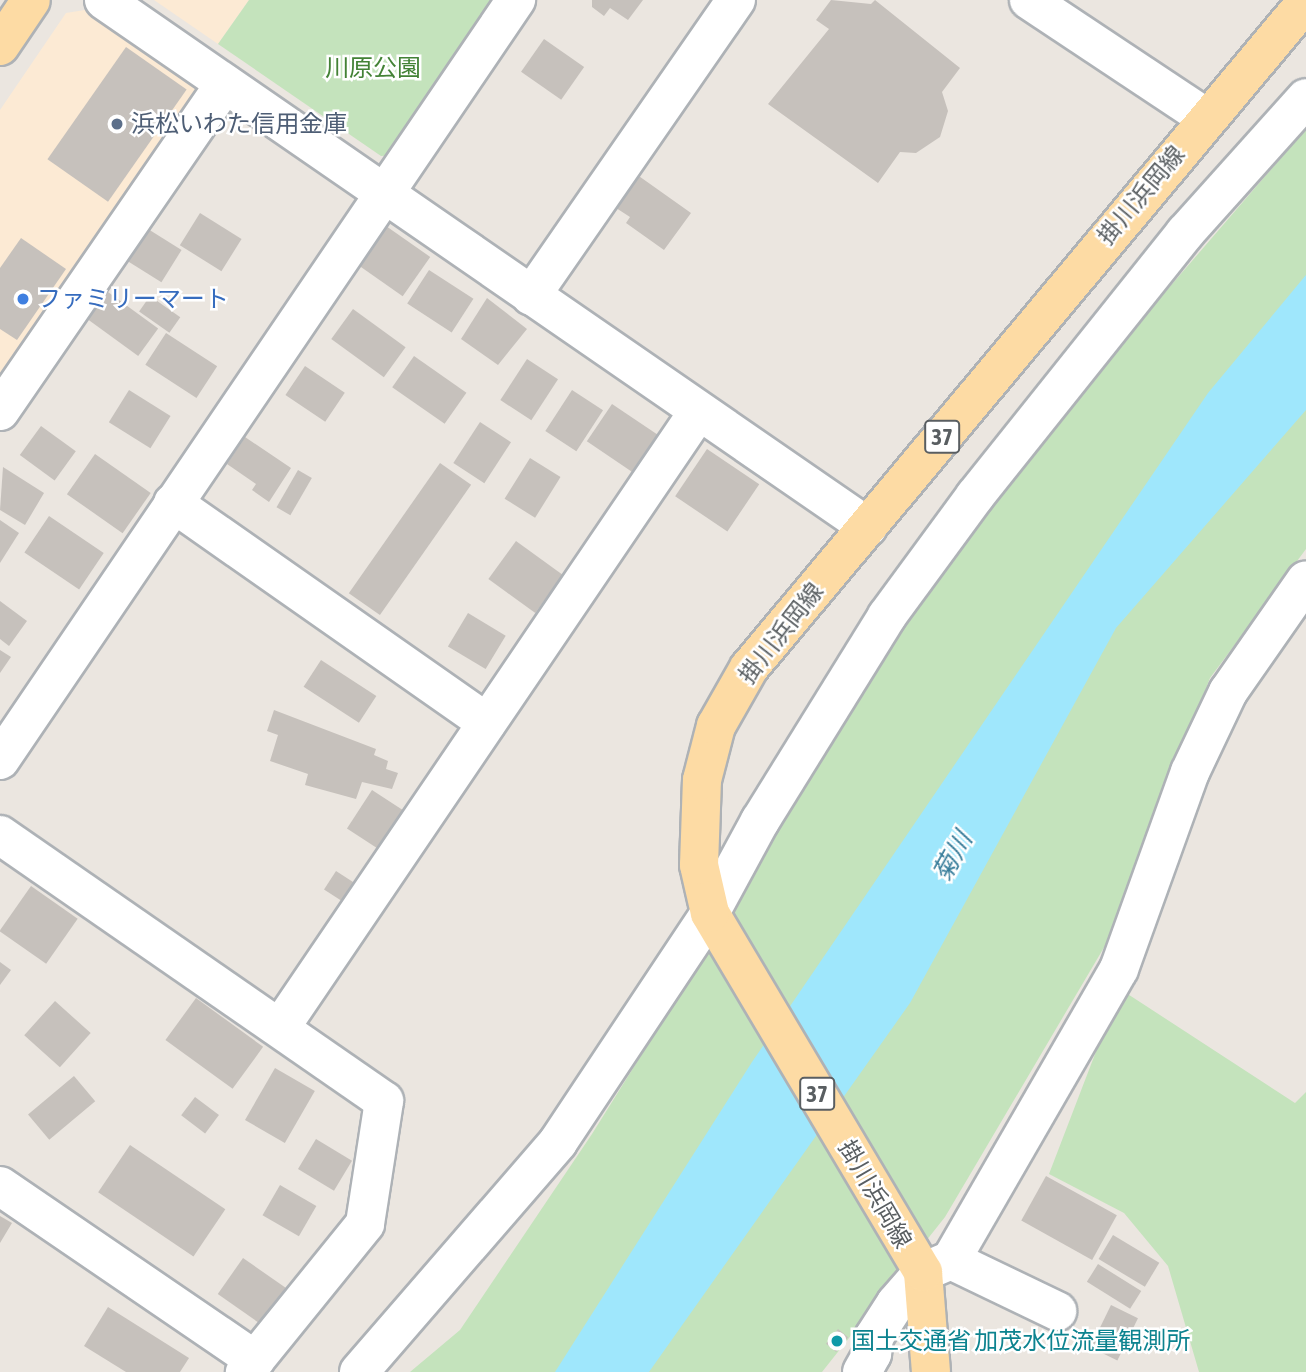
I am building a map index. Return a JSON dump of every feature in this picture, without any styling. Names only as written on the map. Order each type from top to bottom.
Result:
[{"type":"main road","name":"掛川浜岡線","points":[[931,1372],[931,1266],[713,917],[700,853],[702,780],[716,726],[749,668],[1205,117],[1306,2]]},
{"type":"street","points":[[104,0],[868,527]]},
{"type":"street","points":[[0,760],[516,0]]},
{"type":"street","points":[[531,296],[736,0]]},
{"type":"street","points":[[1030,0],[1205,117]]},
{"type":"street","points":[[0,411],[225,84]]},
{"type":"street","points":[[359,1372],[558,1142],[713,917],[833,703],[927,561],[1135,293],[1306,98]]},
{"type":"street","points":[[280,1028],[698,412]]},
{"type":"street","points":[[173,503],[486,723]]},
{"type":"street","points":[[862,1372],[872,1354],[874,1337],[931,1266],[1119,969],[1190,772],[1228,692],[1306,580]]},
{"type":"street","points":[[0,835],[384,1101],[365,1224],[250,1366],[0,1186]]},
{"type":"street","points":[[931,1266],[1057,1311]]},
{"type":"shaded area","points":[[154,0],[249,0],[218,44]]},
{"type":"shaded area","points":[[91,9],[196,83],[199,99],[0,390],[0,110],[66,13]]},
{"type":"green space","name":"川原公園","points":[[249,0],[500,0],[398,155],[381,156],[218,44]]},
{"type":"green space","points":[[1306,129],[1306,549],[1210,678],[1119,922],[945,1217],[822,1372],[410,1372],[460,1330],[592,1134],[700,961],[837,718],[1027,452]]},
{"type":"green space","points":[[1120,989],[1295,1103],[1306,1092],[1306,1372],[1199,1372],[1168,1266],[1124,1213],[1049,1174]]},
{"type":"water","name":"菊川","points":[[1306,275],[1306,410],[1116,628],[910,1003],[649,1372],[555,1372],[752,1062],[1208,393]]},
{"type":"building","points":[[592,0],[643,0],[628,20],[610,8],[604,16],[592,7]]},
{"type":"building","points":[[831,0],[871,4],[875,0],[960,68],[942,92],[948,111],[940,137],[916,153],[900,152],[878,183],[768,104],[829,29],[816,20]]},
{"type":"building","points":[[544,39],[584,67],[561,100],[521,72]]},
{"type":"building","name":"浜松いわた信用金庫","points":[[126,47],[187,89],[108,202],[47,159]]},
{"type":"building","points":[[636,174],[691,213],[664,250],[626,223],[630,217],[613,206]]},
{"type":"building","points":[[200,213],[242,239],[221,271],[180,245]]},
{"type":"building","points":[[140,224],[182,250],[161,282],[120,256]]},
{"type":"building","points":[[386,226],[430,257],[403,296],[358,265]]},
{"type":"building","name":"ファミリーマート","points":[[21,238],[66,269],[17,340],[0,329],[0,268]]},
{"type":"building","points":[[429,270],[473,299],[452,332],[407,304]]},
{"type":"building","points":[[108,292],[158,328],[138,356],[88,320]]},
{"type":"building","points":[[150,296],[180,317],[169,333],[139,312]]},
{"type":"building","points":[[487,298],[527,329],[498,365],[461,339]]},
{"type":"building","points":[[353,309],[406,347],[384,377],[331,339]]},
{"type":"building","points":[[166,333],[217,366],[196,398],[145,365]]},
{"type":"building","points":[[414,356],[466,393],[445,424],[392,387]]},
{"type":"building","points":[[527,359],[558,379],[531,420],[500,400]]},
{"type":"building","points":[[305,366],[345,393],[325,422],[285,395]]},
{"type":"building","points":[[129,390],[171,416],[150,448],[109,422]]},
{"type":"building","points":[[572,390],[603,410],[576,451],[545,431]]},
{"type":"building","points":[[612,404],[663,438],[637,475],[587,441]]},
{"type":"building","points":[[480,422],[511,442],[484,483],[453,463]]},
{"type":"building","points":[[41,426],[76,451],[55,480],[20,455]]},
{"type":"building","points":[[245,437],[291,468],[269,502],[252,490],[256,484],[227,464]]},
{"type":"building","points":[[707,449],[759,484],[727,531],[675,496]]},
{"type":"building","points":[[95,454],[151,493],[123,533],[67,494]]},
{"type":"building","points":[[530,458],[561,477],[535,518],[505,499]]},
{"type":"building","points":[[440,463],[471,485],[380,615],[349,593]]},
{"type":"building","points":[[3,467],[44,493],[25,525],[0,510]]},
{"type":"building","points":[[298,470],[312,478],[290,515],[277,507]]},
{"type":"building","points":[[49,516],[104,553],[79,589],[24,552]]},
{"type":"building","points":[[0,520],[19,533],[0,563]]},
{"type":"building","points":[[516,541],[563,575],[535,613],[488,579]]},
{"type":"building","points":[[0,601],[27,621],[9,646],[0,639]]},
{"type":"building","points":[[468,613],[506,636],[486,669],[448,646]]},
{"type":"building","points":[[0,650],[11,657],[0,673]]},
{"type":"building","points":[[321,660],[376,696],[359,723],[304,687]]},
{"type":"building","points":[[274,710],[376,749],[374,755],[388,761],[386,769],[398,773],[392,789],[362,782],[356,799],[305,785],[308,774],[270,761],[278,735],[267,731]]},
{"type":"building","points":[[372,790],[404,811],[379,849],[347,829]]},
{"type":"building","points":[[336,871],[356,884],[344,903],[324,889]]},
{"type":"building","points":[[31,886],[78,919],[46,964],[0,931]]},
{"type":"building","points":[[0,962],[11,970],[0,985]]},
{"type":"building","points":[[196,998],[263,1047],[233,1089],[165,1040]]},
{"type":"building","points":[[55,1001],[91,1033],[60,1067],[24,1035]]},
{"type":"building","points":[[275,1068],[315,1091],[285,1143],[245,1120]]},
{"type":"building","points":[[74,1076],[95,1101],[49,1140],[28,1115]]},
{"type":"building","points":[[195,1097],[219,1115],[205,1133],[181,1115]]},
{"type":"building","points":[[316,1139],[352,1161],[334,1191],[298,1169]]},
{"type":"building","points":[[130,1145],[225,1209],[193,1257],[98,1192]]},
{"type":"building","points":[[1046,1176],[1117,1215],[1092,1260],[1021,1221]]},
{"type":"building","points":[[280,1185],[316,1206],[299,1236],[262,1215]]},
{"type":"building","points":[[0,1216],[12,1223],[0,1243]]},
{"type":"building","points":[[1113,1235],[1159,1263],[1145,1287],[1099,1259]]},
{"type":"building","points":[[243,1258],[289,1290],[264,1326],[218,1294]]},
{"type":"building","points":[[1098,1264],[1141,1291],[1130,1309],[1087,1282]]},
{"type":"building","points":[[1111,1305],[1138,1318],[1117,1360],[1090,1347]]},
{"type":"building","points":[[108,1307],[189,1358],[180,1372],[126,1372],[84,1346]]},
{"type":"building","name":"国土交通省 加茂水位流量観測所","points":[[838,1329],[848,1337],[836,1352],[826,1344]]},
{"type":"place","name":"浜松いわた信用金庫","points":[[117,124]]},
{"type":"place","name":"ファミリーマート","points":[[23,299]]},
{"type":"place","name":"国土交通省 加茂水位流量観測所","points":[[837,1341]]}]
